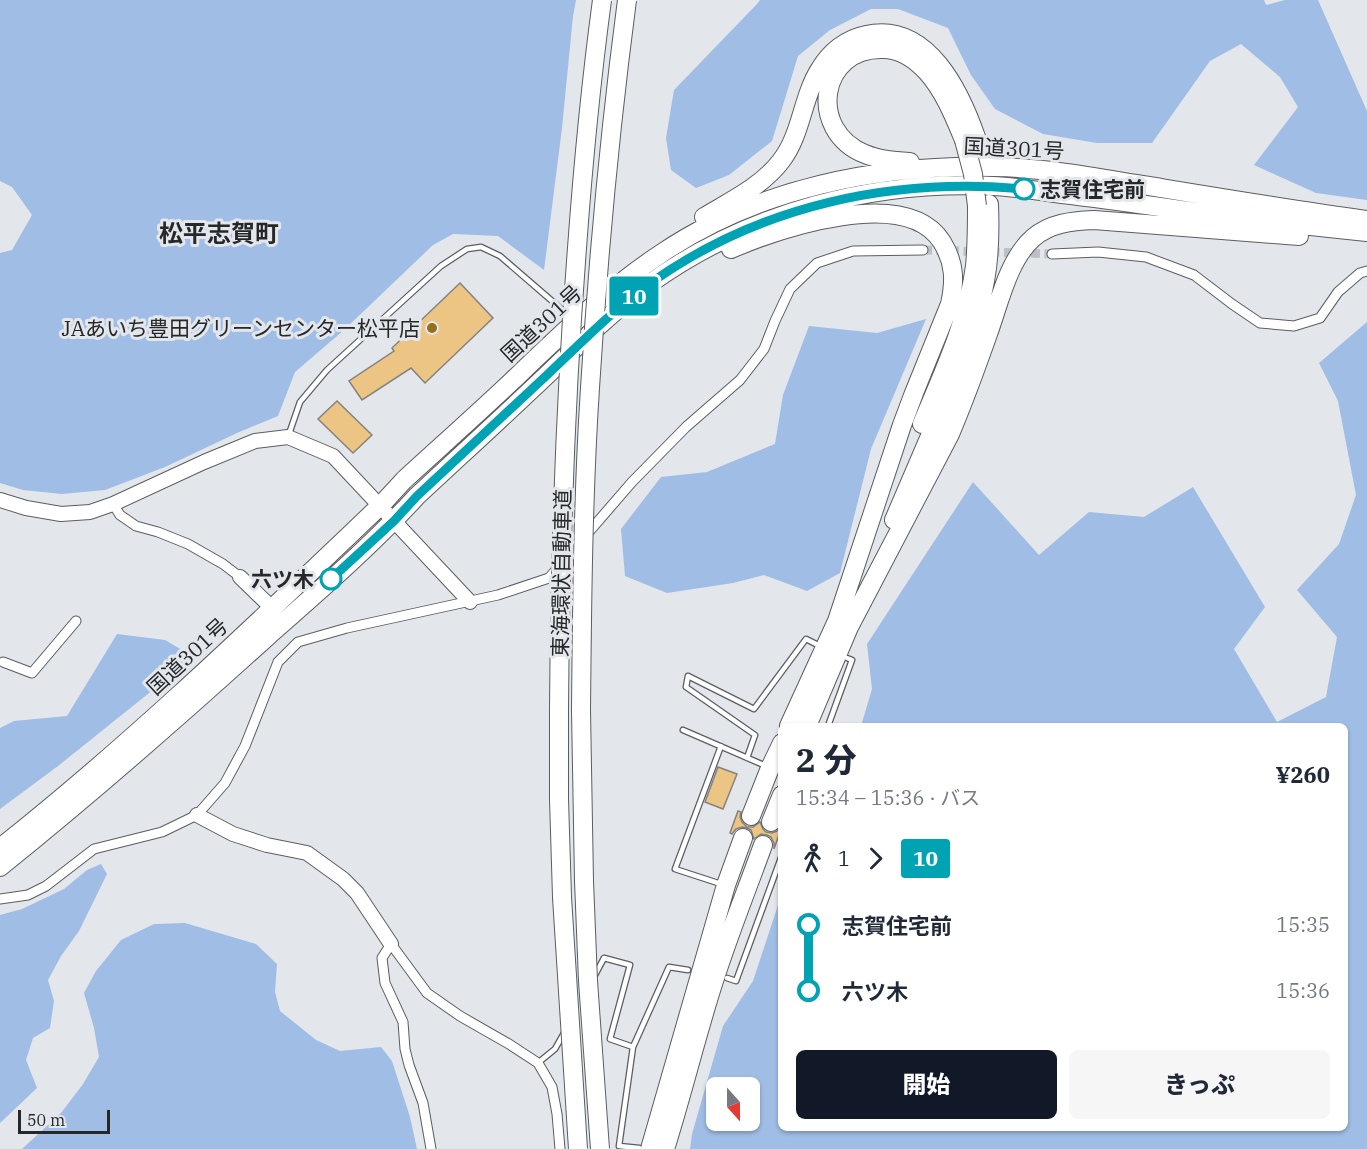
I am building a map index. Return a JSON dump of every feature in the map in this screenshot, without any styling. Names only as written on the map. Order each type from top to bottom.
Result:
[{"type":"highway","name":"東海環状自動車道","points":[[578,1149],[562,897],[559,799],[562,507],[567,391],[584,158],[602,0]]},
{"type":"highway","name":"東海環状自動車道","points":[[602,1149],[594,1077],[584,881],[581,710],[584,566],[590,390],[608,157],[627,0]]},
{"type":"highway","points":[[601,297],[662,246],[752,187],[772,171],[783,159],[793,140],[819,69],[836,49],[858,37],[869,34],[890,34],[911,41],[931,55],[940,65],[967,113],[973,174],[983,205],[975,267],[961,325],[843,624]]},
{"type":"highway","points":[[970,140],[935,82],[918,63],[899,51],[865,50],[846,60],[832,77],[827,98],[831,121],[843,141],[864,154],[909,162],[1012,163],[1083,175]]},
{"type":"highway","name":"国道301号","points":[[0,848],[193,683],[381,505],[404,480],[601,297],[662,253],[720,220],[807,188],[869,175],[931,168],[995,167],[1083,175],[1367,220]]},
{"type":"highway","name":"国道301号","points":[[0,867],[187,710],[394,521],[417,496],[617,310],[677,266],[726,239],[776,218],[826,202],[877,192],[930,186],[994,186],[1367,232]]},
{"type":"highway","points":[[547,375],[643,296],[688,269],[761,238],[788,229],[837,218],[869,214],[893,214],[906,217],[920,222],[940,238],[952,261],[954,274],[954,288],[950,304],[902,425],[843,624],[808,723]]},
{"type":"highway","points":[[791,723],[843,624],[950,434],[1011,270],[1026,244],[1034,237],[1043,230],[1065,222],[1094,220],[1259,234],[1367,238]]},
{"type":"highway","points":[[752,816],[778,755]]},
{"type":"highway","points":[[771,822],[778,805]]},
{"type":"highway","points":[[645,1149],[670,1085],[726,885],[743,838]]},
{"type":"highway","points":[[664,1149],[712,985],[763,845]]},
{"type":"street","points":[[0,899],[27,895],[46,886],[94,849],[162,832],[197,815],[225,783],[245,746],[278,662],[298,642],[347,628],[498,595],[549,578],[632,482],[686,427],[740,380],[764,349],[790,289],[817,263],[853,252],[922,250]]},
{"type":"street","points":[[1052,254],[1098,252],[1146,257],[1194,275],[1260,323],[1294,326],[1320,318],[1338,292],[1360,273],[1367,271]]},
{"type":"street","points":[[0,500],[26,508],[61,514],[90,512],[255,441],[288,437],[333,456],[470,602]]},
{"type":"street","points":[[113,504],[120,514],[136,526],[188,544],[223,564],[272,608]]},
{"type":"street","points":[[1,662],[32,673],[76,621]]},
{"type":"street","points":[[197,815],[233,834],[267,845],[307,853],[344,879],[357,893],[391,944],[428,993],[460,1016],[538,1063],[552,1088],[560,1149]]},
{"type":"street","points":[[391,944],[382,958],[385,983],[403,1022],[408,1065],[423,1103],[431,1149]]},
{"type":"lane","points":[[288,437],[300,402],[327,370],[441,266],[467,249],[481,247],[500,256],[575,321]]},
{"type":"lane","points":[[747,758],[755,735],[686,687],[688,676],[754,709],[806,639],[816,644]]},
{"type":"lane","points":[[829,723],[852,660],[847,658]]},
{"type":"lane","points":[[683,730],[773,769]]},
{"type":"lane","points":[[721,746],[675,869],[726,885]]},
{"type":"lane","points":[[727,978],[736,981],[778,866]]},
{"type":"lane","points":[[583,998],[604,958],[630,965],[610,1039],[633,1047]]},
{"type":"lane","points":[[645,1149],[619,1146],[633,1047],[669,967],[688,970]]},
{"type":"lane","points":[[538,1063],[555,1049],[577,1008]]},
{"type":"shaded area","points":[[0,0],[576,0],[544,270],[498,236],[453,234],[433,245],[344,330],[295,372],[278,416],[165,467],[105,490],[62,494],[23,490],[0,483],[0,253],[12,250],[32,215],[12,187],[0,181]]},
{"type":"shaded area","points":[[760,0],[1264,0],[1266,5],[1285,0],[1318,0],[1367,111],[1367,200],[1316,193],[1254,165],[1298,107],[1280,77],[1241,44],[1210,61],[1152,143],[1097,143],[1043,134],[995,109],[971,75],[948,28],[898,9],[871,9],[830,30],[798,56],[772,141],[729,175],[696,188],[671,170],[666,138],[674,90]]},
{"type":"shaded area","points":[[926,319],[871,449],[840,573],[807,591],[764,575],[733,583],[667,593],[625,576],[621,529],[661,477],[707,472],[775,444],[783,395],[809,326],[877,333]]},
{"type":"shaded area","points":[[1367,322],[1367,1149],[690,1149],[706,1085],[706,1131],[760,1131],[760,1077],[708,1077],[723,1026],[753,981],[778,905],[778,1131],[1348,1131],[1348,723],[862,723],[872,689],[867,644],[973,482],[1039,555],[1089,512],[1144,517],[1193,487],[1265,607],[1234,649],[1277,722],[1326,697],[1337,637],[1297,590],[1339,544],[1356,495],[1338,401],[1319,363]]},
{"type":"shaded area","points":[[117,634],[165,640],[194,657],[58,766],[0,809],[0,728],[14,721],[67,716]]},
{"type":"shaded area","points":[[101,864],[107,874],[79,931],[61,956],[48,980],[54,1001],[50,1028],[33,1038],[26,1060],[37,1088],[0,1123],[0,915],[22,909],[64,889],[87,870]]},
{"type":"shaded area","points":[[185,923],[256,944],[277,964],[275,992],[280,1011],[316,1040],[340,1051],[381,1047],[392,1061],[410,1117],[417,1149],[22,1149],[61,1113],[83,1084],[99,1057],[84,993],[96,971],[121,940],[154,924]]},
{"type":"building","points":[[460,283],[493,318],[425,383],[411,368],[362,400],[349,381],[394,351],[392,348]]},
{"type":"building","points":[[337,401],[372,435],[353,453],[318,419]]},
{"type":"building","points":[[718,767],[737,774],[723,809],[705,802]]},
{"type":"building","points":[[738,811],[741,812],[742,822],[747,827],[753,827],[760,822],[766,832],[772,833],[778,830],[778,838],[774,849],[771,837],[767,835],[761,834],[754,839],[751,830],[742,827],[730,833]]},
{"type":"tunnel","points":[[923,250],[1052,254]]},
{"type":"bus line","name":"10","points":[[331,579],[587,336],[631,298],[677,266],[751,228],[839,199],[903,188],[930,186],[994,186],[1024,189]]},
{"type":"place","name":"志賀住宅前","points":[[1024,189]]},
{"type":"place","name":"JAあいち豊田グリーンセンター松平店","points":[[432,328]]},
{"type":"place","name":"六ツ木","points":[[331,579]]},
{"type":"district","name":"松平志賀町","points":[[219,233]]}]
